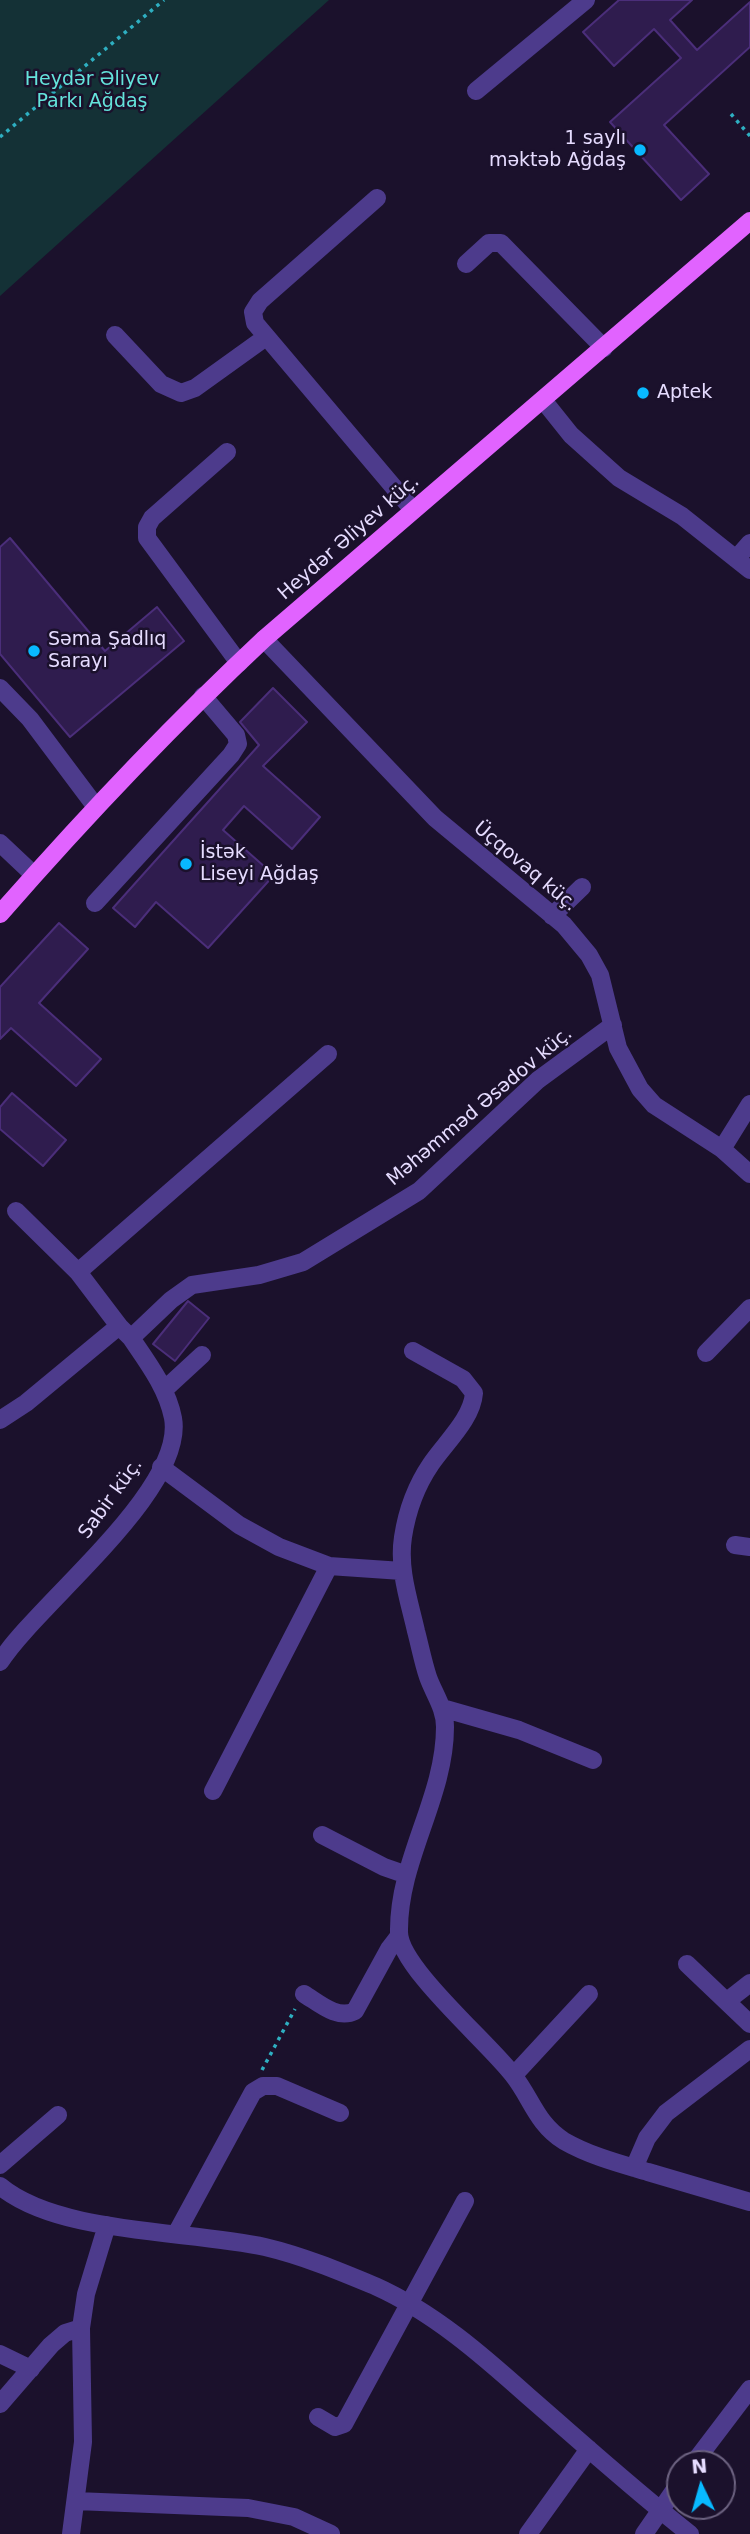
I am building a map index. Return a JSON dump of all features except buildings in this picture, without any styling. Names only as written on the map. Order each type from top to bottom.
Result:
[{"type":"main road","name":"Heydər Əliyev küç.","points":[[0,914],[96,807],[203,696],[264,639],[604,348],[747,230]]},
{"type":"street","points":[[476,91],[586,0]]},
{"type":"street","points":[[377,198],[260,301],[253,312],[255,323],[413,510]]},
{"type":"street","points":[[466,264],[489,243],[501,243],[604,348]]},
{"type":"street","points":[[115,335],[161,384],[181,393],[195,388],[267,337]]},
{"type":"street","points":[[543,400],[571,435],[619,478],[682,516],[743,564],[750,543]]},
{"type":"street","points":[[227,452],[152,518],[147,527],[147,538],[239,663]]},
{"type":"street","name":"Üçqovaq küç.","points":[[264,639],[435,818],[564,925],[600,975],[618,1048],[640,1089],[654,1105],[722,1149],[750,1174]]},
{"type":"street","points":[[0,688],[30,719],[96,807]]},
{"type":"street","points":[[95,903],[231,755],[238,744],[236,735],[203,696]]},
{"type":"street","points":[[0,843],[34,875]]},
{"type":"street","points":[[552,916],[582,887]]},
{"type":"street","name":"Məhəmməd Əsədov küç.","points":[[0,1420],[192,1286],[259,1275],[303,1262],[419,1191],[538,1080],[613,1026]]},
{"type":"street","points":[[78,1272],[328,1054]]},
{"type":"street","points":[[722,1149],[750,1104]]},
{"type":"street","points":[[16,1211],[78,1272],[125,1332]]},
{"type":"street","points":[[706,1353],[750,1308]]},
{"type":"street","name":"Sabir küç.","points":[[0,1662],[11,1644],[78,1577],[120,1528],[151,1486],[173,1444],[173,1420],[164,1390],[125,1332]]},
{"type":"street","points":[[412,1351],[463,1379],[474,1393],[473,1406],[430,1465],[413,1497],[402,1538],[402,1572],[428,1677],[442,1708],[445,1724],[438,1785],[407,1875],[399,1914],[399,1936],[405,1954],[470,2031],[514,2075],[534,2112],[564,2141],[611,2161],[750,2203]]},
{"type":"street","points":[[164,1390],[202,1355]]},
{"type":"street","points":[[161,1467],[239,1525],[279,1547],[330,1566],[402,1572]]},
{"type":"street","points":[[213,1791],[330,1566]]},
{"type":"street","points":[[442,1708],[519,1730],[593,1760]]},
{"type":"street","points":[[322,1835],[384,1867],[407,1875]]},
{"type":"street","points":[[304,1994],[334,2012],[347,2014],[355,2011],[388,1948],[399,1936]]},
{"type":"street","points":[[687,1964],[750,2024]]},
{"type":"street","points":[[727,2001],[750,1983]]},
{"type":"street","points":[[514,2075],[589,1994]]},
{"type":"street","points":[[634,2168],[648,2138],[666,2113],[750,2049]]},
{"type":"street","points":[[176,2234],[253,2092],[263,2086],[277,2087],[340,2113]]},
{"type":"street","points":[[0,2165],[58,2115]]},
{"type":"street","points":[[0,2186],[34,2206],[107,2225],[265,2247],[306,2258],[377,2287],[445,2328],[492,2365],[690,2534]]},
{"type":"street","points":[[318,2417],[335,2427],[344,2424],[464,2201]]},
{"type":"street","points":[[71,2534],[83,2442],[82,2328],[86,2294],[107,2225]]},
{"type":"street","points":[[0,2404],[58,2339],[65,2333],[82,2328]]},
{"type":"street","points":[[0,2354],[31,2369]]},
{"type":"street","points":[[704,2450],[750,2389]]},
{"type":"street","points":[[528,2534],[589,2449]]},
{"type":"street","points":[[76,2501],[248,2508],[295,2517],[331,2534]]},
{"type":"street","points":[[644,2534],[666,2501]]},
{"type":"path","points":[[0,137],[164,0]]},
{"type":"path","points":[[731,114],[750,136]]},
{"type":"path","points":[[263,2086],[260,2076],[262,2066],[304,1994]]},
{"type":"green space","name":"Heydər Əliyev Parkı Ağdaş","points":[[0,0],[329,0],[0,296]]},
{"type":"place","name":"1 saylı məktəb Ağdaş","points":[[640,150]]},
{"type":"place","name":"Aptek","points":[[643,393]]},
{"type":"place","name":"Səma Şadlıq Sarayı","points":[[34,651]]},
{"type":"place","name":"İstək Liseyi Ağdaş","points":[[186,864]]}]
